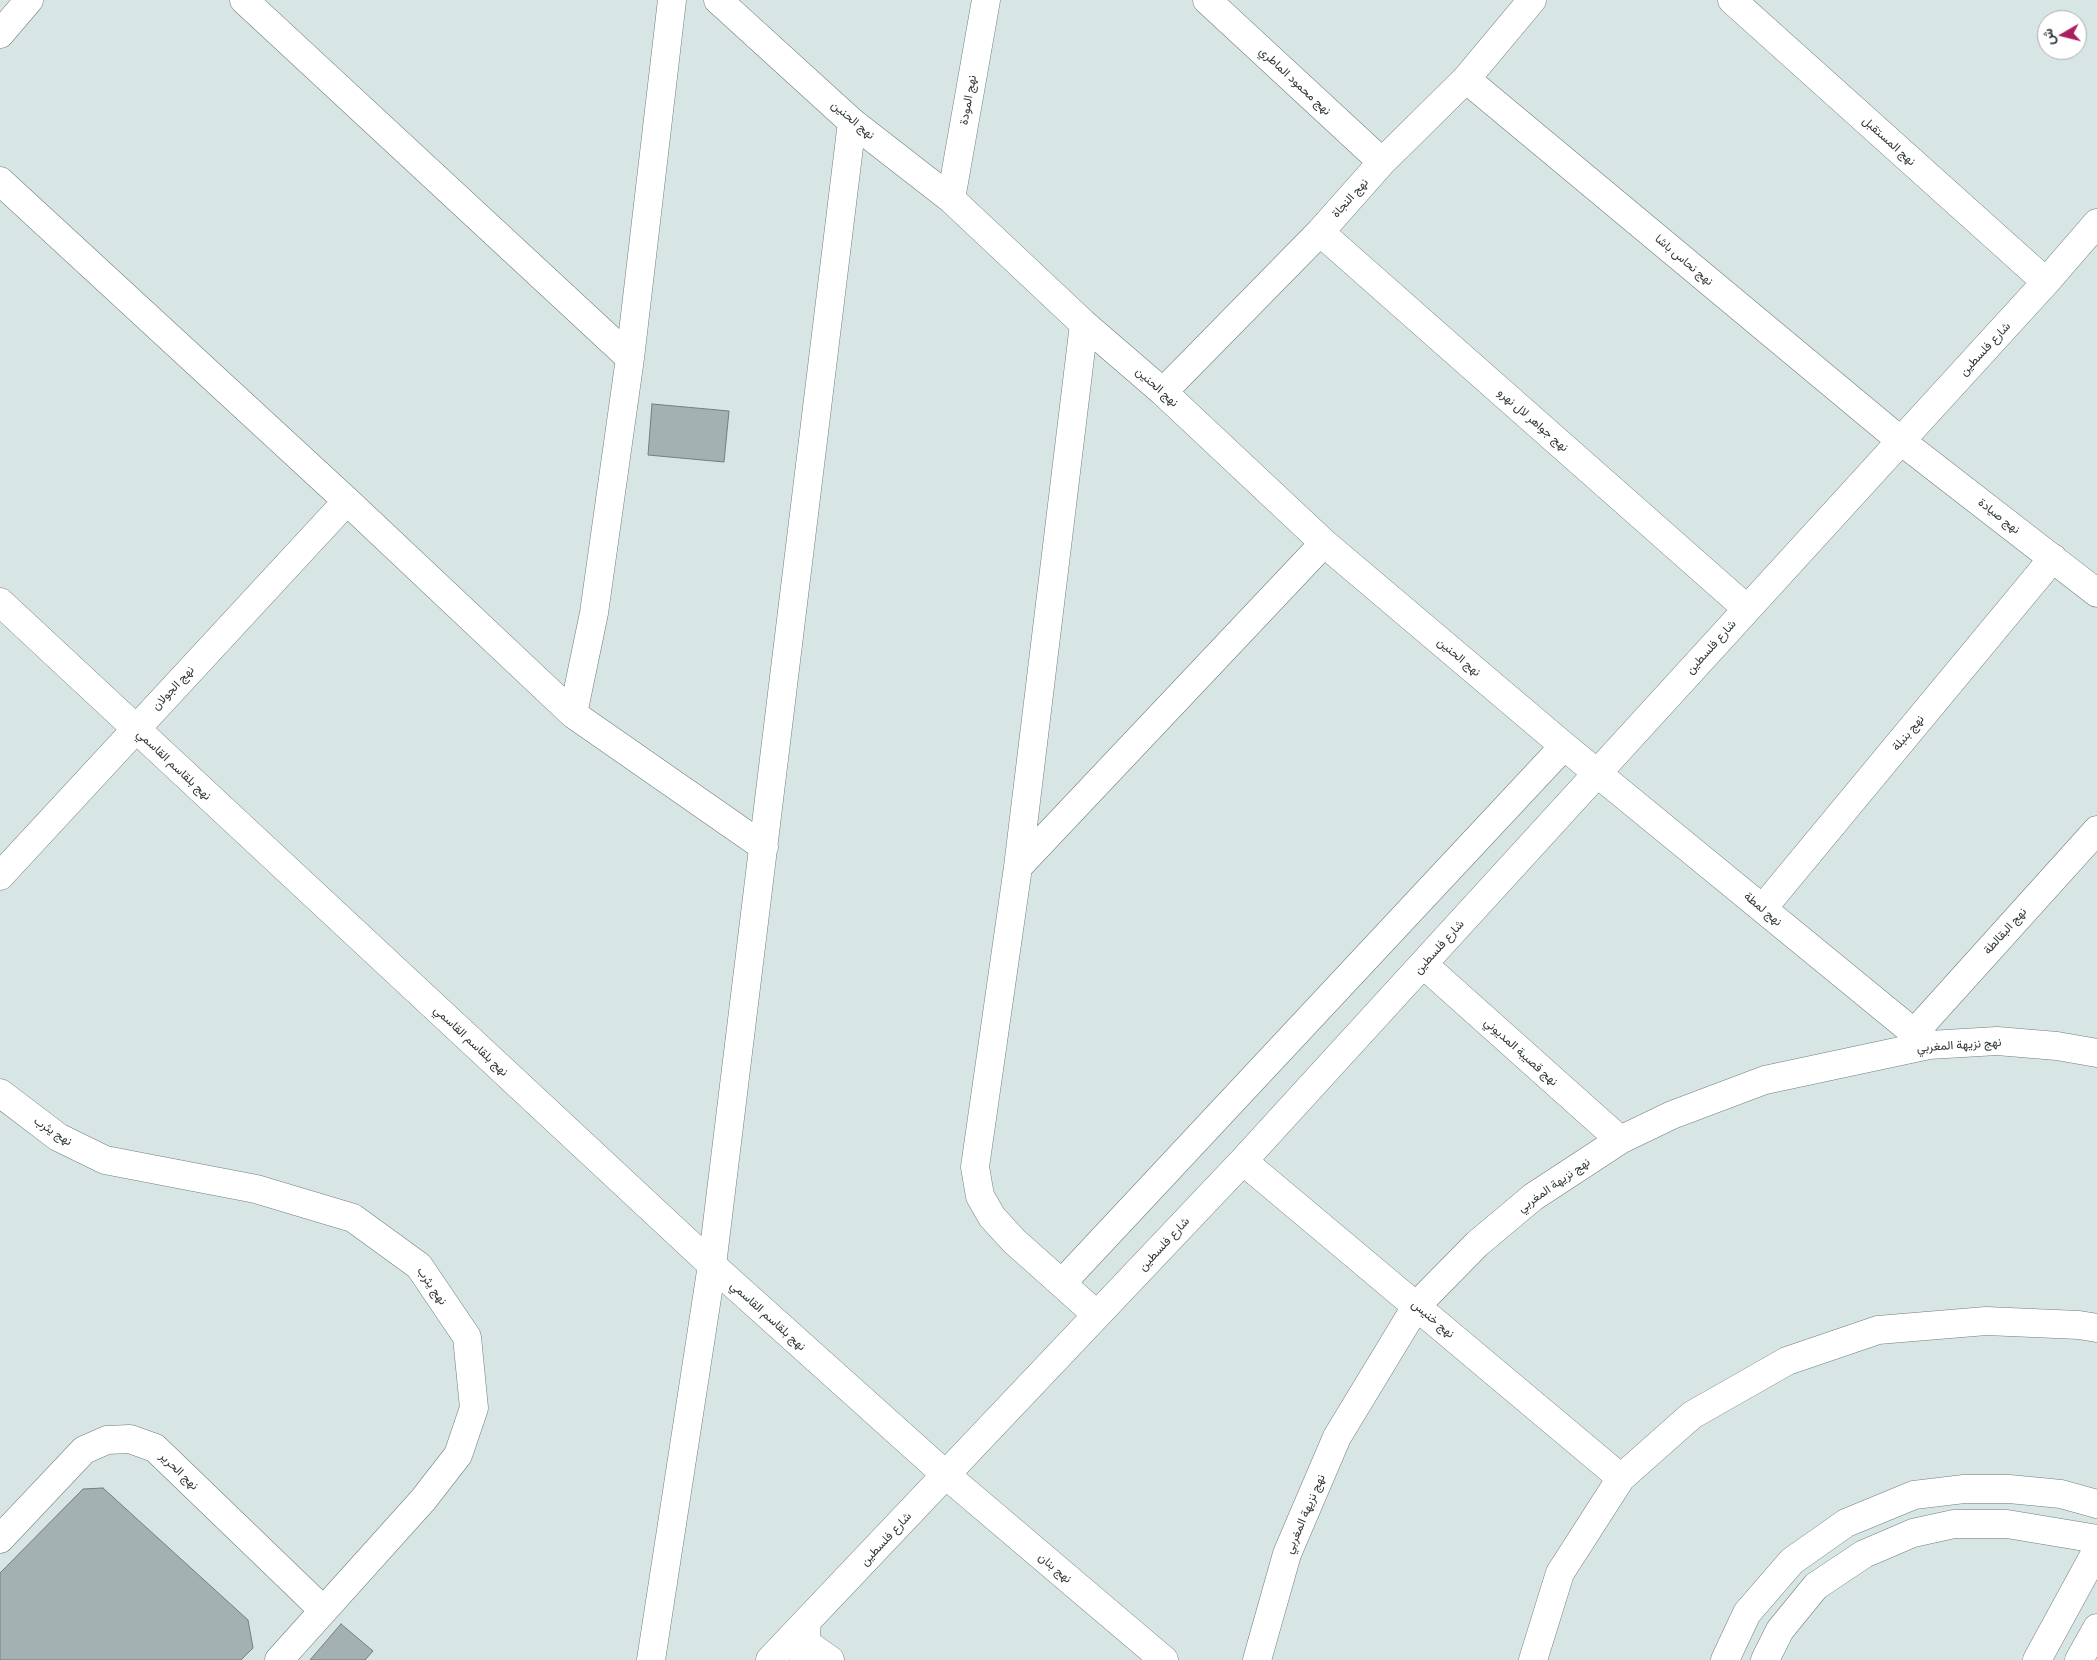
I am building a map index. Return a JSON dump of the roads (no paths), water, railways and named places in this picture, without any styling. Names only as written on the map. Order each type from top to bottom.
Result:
[{"type":"street","points":[[0,34],[29,0]]},
{"type":"street","points":[[244,0],[630,358]]},
{"type":"street","points":[[573,714],[594,613],[630,358],[672,0]]},
{"type":"street","name":"نهج الحنين","points":[[718,0],[852,122],[951,200],[1084,324],[1163,392],[1324,543],[1597,773]]},
{"type":"street","name":"نهج المودة","points":[[951,200],[986,0]]},
{"type":"street","name":"نهج محمود الماطري","points":[[1207,0],[1382,162]]},
{"type":"street","name":"نهج النجاة","points":[[1163,392],[1320,232],[1382,162],[1466,79],[1532,0]]},
{"type":"street","name":"نهج المستقبل","points":[[1732,0],[2046,282]]},
{"type":"street","name":"نهج نحاس باشا","points":[[1466,79],[1901,440]]},
{"type":"street","points":[[651,1660],[712,1265],[852,122]]},
{"type":"street","points":[[0,181],[347,501],[573,714],[764,847]]},
{"type":"street","name":"شارع فلسطين","points":[[770,1660],[806,1642],[946,1475],[1243,1161],[1746,608],[2046,282],[2097,223]]},
{"type":"street","name":"نهج جواهر لال نهرو","points":[[1320,232],[1746,608]]},
{"type":"street","points":[[1084,324],[1018,867],[976,1167],[980,1196],[992,1217],[1014,1241],[1097,1315]]},
{"type":"street","name":"نهج صيادة","points":[[1901,440],[2097,593]]},
{"type":"street","name":"نهج الجولان","points":[[0,876],[347,501]]},
{"type":"street","points":[[1018,867],[1324,543]]},
{"type":"street","name":"نهج بنبلة","points":[[1763,908],[2054,558]]},
{"type":"street","name":"نهج بلقاسم القاسمي","points":[[0,602],[712,1265],[946,1475]]},
{"type":"street","points":[[1062,1283],[1564,746]]},
{"type":"street","name":"نهج لمطة","points":[[1597,773],[1921,1039]]},
{"type":"street","name":"نهج البقالطة","points":[[1921,1039],[2097,830]]},
{"type":"street","name":"نهج قصيبة المديوني","points":[[1422,964],[1620,1140]]},
{"type":"street","name":"نهج نزيهة المغربي","points":[[1258,1660],[1287,1554],[1337,1437],[1417,1305],[1477,1244],[1533,1197],[1620,1140],[1672,1115],[1765,1080],[1921,1039],[1997,1041],[2057,1046],[2097,1053]]},
{"type":"street","name":"نهج يثرب","points":[[0,1093],[58,1136],[105,1160],[256,1189],[353,1218],[419,1266],[467,1337],[474,1408],[458,1455],[423,1500],[279,1660]]},
{"type":"street","name":"نهج خنيس","points":[[1243,1161],[1621,1478]]},
{"type":"street","points":[[1533,1660],[1560,1573],[1621,1478],[1692,1415],[1787,1361],[1878,1330],[1986,1321],[2079,1325],[2097,1328]]},
{"type":"street","name":"نهج الحرير","points":[[0,1539],[84,1450],[106,1440],[130,1439],[155,1448],[323,1610]]},
{"type":"street","name":"نهج بنان","points":[[946,1475],[1164,1660]]},
{"type":"street","points":[[1726,1660],[1747,1614],[1792,1561],[1846,1523],[1914,1495],[1964,1489],[2009,1489],[2061,1494],[2097,1504]]},
{"type":"street","points":[[1765,1660],[1780,1630],[1816,1586],[1864,1554],[1912,1533],[1954,1524],[2007,1524],[2097,1539]]},
{"type":"street","points":[[2037,1660],[2097,1550]]},
{"type":"street","points":[[2079,1660],[2097,1628]]},
{"type":"street","points":[[806,1642],[830,1660]]}]
